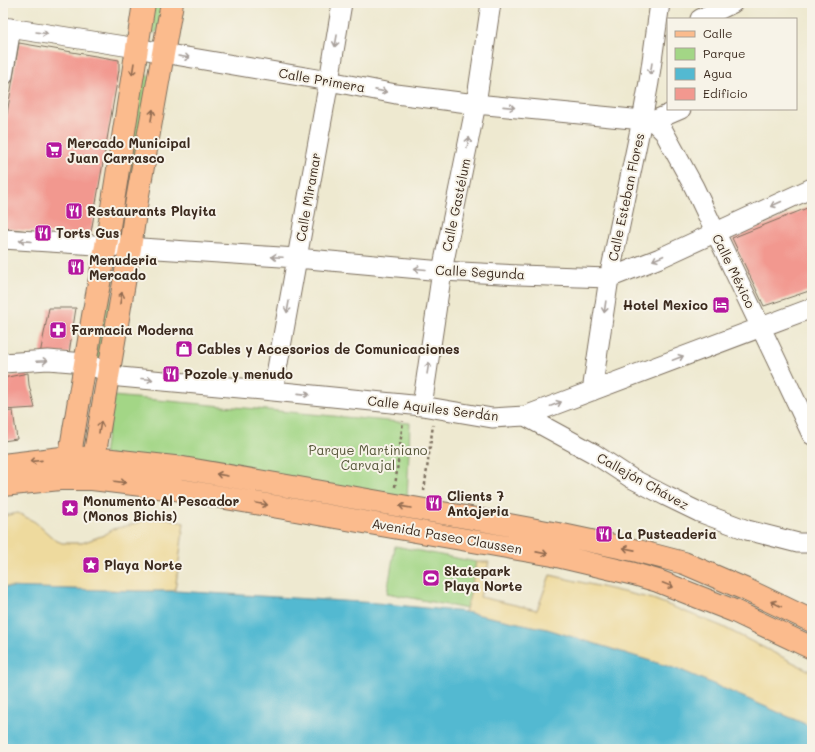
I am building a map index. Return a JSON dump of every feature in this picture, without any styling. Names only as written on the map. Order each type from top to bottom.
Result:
[{"type":"main road","points":[[67,479],[85,362],[106,246],[144,3]]},
{"type":"main road","points":[[3,465],[70,457],[93,469],[136,206],[172,3]]},
{"type":"main road","name":"Avenida Paseo Claussen","points":[[3,485],[67,479],[93,469],[183,468],[421,509],[558,534],[638,551],[684,563],[812,620]]},
{"type":"main road","name":"Avenida Paseo Claussen","points":[[93,469],[168,488],[528,550],[599,565],[658,581],[695,595],[734,611],[812,648]]},
{"type":"street","name":"Calle Miramar","points":[[273,391],[342,3]]},
{"type":"street","name":"Calle Gastélum","points":[[421,406],[442,270],[476,104],[491,3]]},
{"type":"street","name":"Calle Esteban Flores","points":[[592,391],[609,278],[647,121],[662,38],[660,3]]},
{"type":"street","points":[[702,18],[733,3]]},
{"type":"street","name":"Calle Primera","points":[[7,28],[136,48],[163,54],[329,81],[396,94],[476,104],[647,121]]},
{"type":"street","points":[[3,76],[7,28]]},
{"type":"street","points":[[647,121],[678,110]]},
{"type":"street","name":"Calle México","points":[[647,121],[664,132],[694,187],[812,435]]},
{"type":"street","name":"Calle Segunda","points":[[3,239],[297,258],[519,275],[609,278],[660,258],[812,188]]},
{"type":"street","name":"Calle Aquiles Serdán","points":[[85,362],[120,377],[421,406],[492,418],[525,416],[812,308]]},
{"type":"street","points":[[3,363],[48,360],[85,362]]},
{"type":"street","name":"Callejón Chávez","points":[[525,416],[593,453],[631,478],[699,512],[747,530],[798,543],[812,543]]},
{"type":"path","points":[[393,504],[421,406]]},
{"type":"path","points":[[421,406],[421,509]]},
{"type":"green space","points":[[152,3],[163,3],[158,31],[154,33],[147,32]]},
{"type":"green space","points":[[144,74],[152,78],[126,229],[121,233],[114,230],[139,80]]},
{"type":"green space","points":[[115,272],[103,363],[95,360],[107,274]]},
{"type":"green space","name":"Parque Martiniano Carvajal","points":[[113,396],[410,423],[407,502],[104,454]]},
{"type":"green space","name":"Skatepark Playa Norte","points":[[395,546],[476,562],[467,609],[387,593]]},
{"type":"sand","name":"Playa Norte","points":[[18,513],[35,522],[55,540],[62,543],[82,543],[104,535],[113,529],[146,520],[166,518],[184,523],[175,591],[3,587],[3,516]]},
{"type":"sand","points":[[476,562],[489,562],[480,597],[537,610],[550,575],[653,599],[721,626],[812,672],[812,727],[683,671],[547,629],[465,612]]},
{"type":"water","points":[[3,587],[175,591],[377,603],[465,612],[547,629],[683,671],[812,727],[812,749],[3,749]]},
{"type":"building","name":"Mercado Municipal Juan Carrasco","points":[[19,43],[119,60],[119,70],[90,238],[3,228],[3,137]]},
{"type":"building","points":[[812,206],[812,290],[764,306],[732,238]]},
{"type":"building","name":"Farmacia Moderna","points":[[49,308],[76,308],[69,353],[40,354]]},
{"type":"building","points":[[28,373],[29,385],[35,408],[3,410],[3,378]]},
{"type":"building","points":[[13,411],[17,439],[3,441],[3,412]]},
{"type":"place","name":"Mercado Municipal Juan Carrasco","points":[[54,150]]},
{"type":"place","name":"Restaurants Playita","points":[[74,211]]},
{"type":"place","name":"Torts Gus","points":[[43,233]]},
{"type":"place","name":"Menuderia Mercado","points":[[76,267]]},
{"type":"place","name":"Hotel Mexico","points":[[721,305]]},
{"type":"place","name":"Farmacia Moderna","points":[[58,330]]},
{"type":"place","name":"Cables y Accesorios de Comunicaciones","points":[[184,349]]},
{"type":"place","name":"Pozole y menudo","points":[[171,374]]},
{"type":"place","name":"Clients 7 Antojeria","points":[[434,503]]},
{"type":"place","name":"Monumento Al Pescador (Monos Bichis)","points":[[70,508]]},
{"type":"place","name":"La Pusteaderia","points":[[604,534]]},
{"type":"place","name":"Playa Norte","points":[[91,565]]},
{"type":"place","name":"Skatepark Playa Norte","points":[[431,578]]}]
